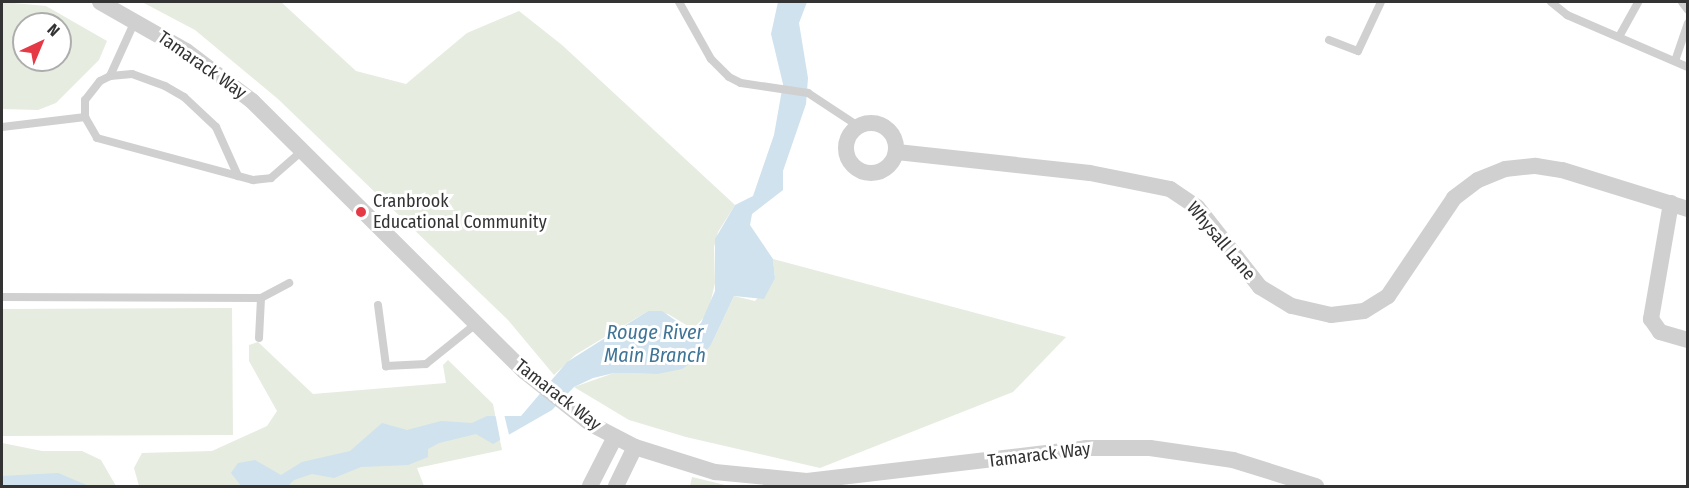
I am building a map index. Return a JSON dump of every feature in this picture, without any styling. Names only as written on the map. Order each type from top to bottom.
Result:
[{"type":"street","name":"Tamarack Way","points":[[100,2],[136,20],[232,84],[304,149],[524,371],[576,414],[635,447],[715,472],[807,482],[1086,448],[1135,448],[1233,460],[1316,486]]},
{"type":"street","points":[[868,123],[883,126],[894,137],[897,152],[883,171],[859,170],[846,152],[849,136],[858,126],[868,123]]},
{"type":"street","name":"Whysall Lane","points":[[897,152],[1090,173],[1170,189],[1197,207],[1260,287],[1292,306],[1331,315],[1364,311],[1388,296],[1402,280],[1454,198],[1496,172],[1515,167],[1546,168],[1679,206]]},
{"type":"street","points":[[1679,206],[1650,313],[1660,332],[1688,340]]},
{"type":"street","points":[[590,486],[615,437]]},
{"type":"street","points":[[615,486],[635,447]]},
{"type":"lane","points":[[679,2],[711,59],[741,83],[808,93],[858,126]]},
{"type":"lane","points":[[1329,40],[1358,51],[1381,2]]},
{"type":"lane","points":[[1551,2],[1567,15],[1620,35],[1688,67]]},
{"type":"lane","points":[[1620,35],[1638,2]]},
{"type":"lane","points":[[1682,2],[1688,10]]},
{"type":"lane","points":[[110,76],[136,20]]},
{"type":"lane","points":[[1675,61],[1688,23]]},
{"type":"lane","points":[[238,176],[216,127],[184,97],[148,78],[110,76],[100,81],[85,100],[85,117],[98,138],[238,176],[253,180],[271,178],[304,149]]},
{"type":"lane","points":[[2,127],[85,117]]},
{"type":"lane","points":[[2,297],[261,298],[289,283]]},
{"type":"lane","points":[[260,338],[261,298]]},
{"type":"lane","points":[[378,305],[386,366],[426,364],[476,324]]},
{"type":"shaded area","points":[[2,2],[46,6],[56,12],[12,12],[12,72],[72,72],[72,21],[107,41],[99,60],[56,103],[38,110],[2,109]]},
{"type":"shaded area","points":[[142,2],[281,2],[356,71],[406,84],[467,33],[519,11],[562,45],[735,205],[718,232],[714,247],[715,283],[708,313],[693,329],[668,314],[648,311],[575,355],[554,375],[508,320],[278,99],[195,30]]},
{"type":"shaded area","points":[[773,259],[1066,337],[1013,392],[820,468],[686,437],[629,420],[574,387],[614,373],[657,374],[711,345],[734,296],[755,301],[775,278]]},
{"type":"shaded area","points":[[232,308],[233,435],[2,436],[2,309]]},
{"type":"shaded area","points":[[258,342],[313,394],[446,383],[443,365],[448,360],[493,404],[502,450],[417,468],[424,486],[139,486],[134,468],[142,453],[212,451],[267,426],[277,411],[249,361],[249,345]]},
{"type":"shaded area","points":[[2,443],[42,451],[82,451],[101,460],[116,486],[2,486]]},
{"type":"shaded area","points":[[692,477],[729,486],[690,486]]},
{"type":"water","name":"Rouge River Main Branch","points":[[778,2],[807,2],[799,23],[808,78],[806,104],[783,171],[783,190],[752,214],[750,225],[773,259],[775,278],[764,299],[734,296],[711,345],[700,357],[682,369],[657,374],[614,373],[593,378],[574,387],[552,410],[493,444],[476,434],[439,443],[428,449],[428,457],[408,465],[361,467],[334,478],[312,474],[294,480],[288,486],[241,486],[231,473],[238,463],[255,460],[281,475],[302,462],[350,451],[382,423],[407,430],[441,421],[472,423],[487,416],[521,416],[567,362],[648,311],[662,311],[685,327],[693,329],[701,323],[715,291],[715,239],[735,205],[753,196],[774,135],[783,84],[771,34]]},
{"type":"water","points":[[58,473],[89,486],[2,486],[2,476]]},
{"type":"pier","points":[[495,413],[504,414],[510,439],[501,444]]},
{"type":"place","name":"Cranbrook Educational Community","points":[[361,212]]}]
